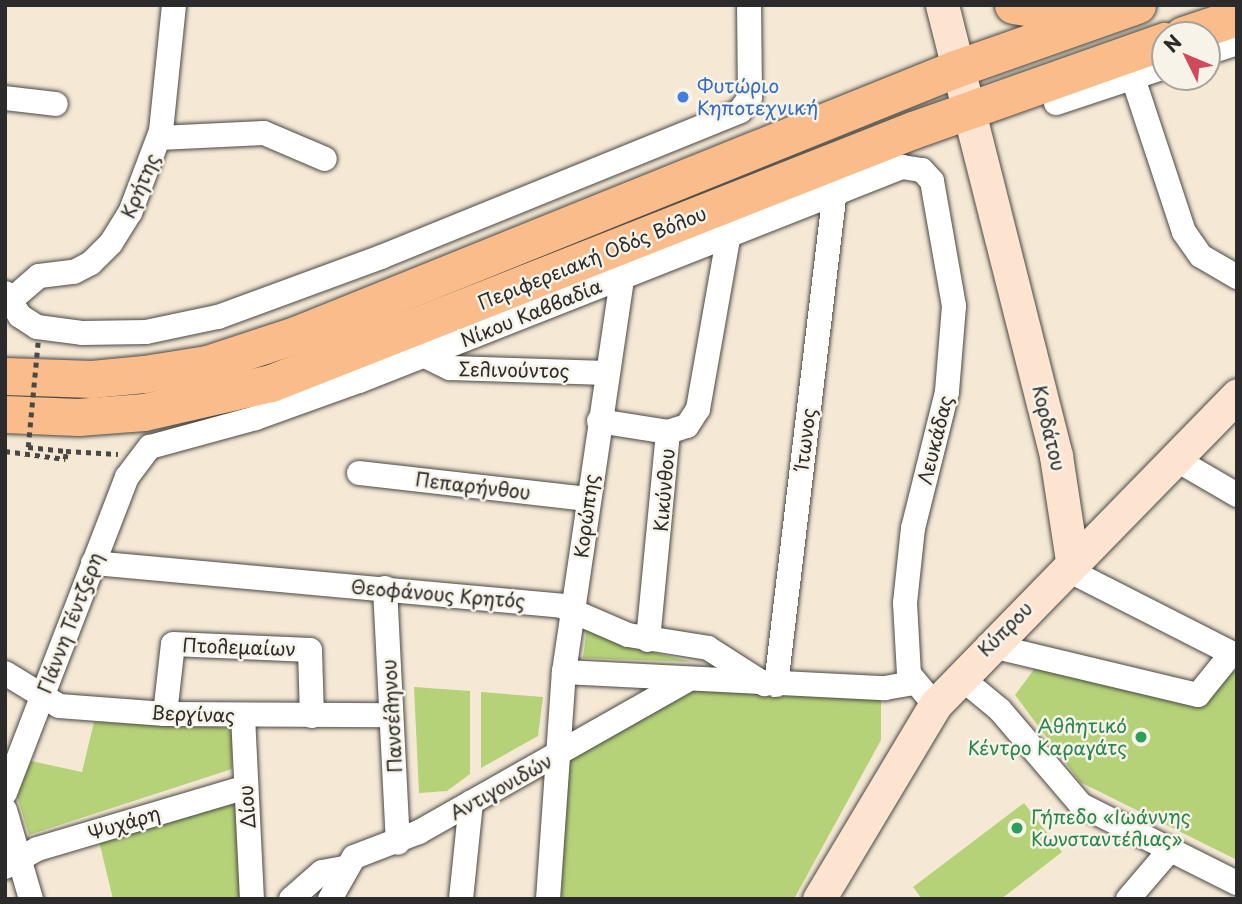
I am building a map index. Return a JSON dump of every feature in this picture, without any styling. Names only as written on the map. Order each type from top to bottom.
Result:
[{"type":"main road","points":[[1013,5],[1059,16],[1100,18]]},
{"type":"main road","points":[[5,376],[92,379],[207,364],[298,334],[955,69],[1137,5]]},
{"type":"main road","name":"Περιφερειακή Οδός Βόλου","points":[[5,414],[78,417],[144,412],[271,383],[967,109],[1151,46]]},
{"type":"street","name":"Κρήτης","points":[[7,297],[32,279],[74,272],[105,251],[139,195],[159,138],[174,5]]},
{"type":"street","points":[[7,297],[27,323],[46,336],[146,332],[218,317],[725,118],[740,111],[750,97],[749,5]]},
{"type":"street","name":"Κορδάτου","points":[[942,5],[955,69],[1053,443],[1072,561]]},
{"type":"street","points":[[1056,103],[1151,72]]},
{"type":"street","points":[[1133,78],[1184,232],[1201,256],[1237,277]]},
{"type":"street","points":[[5,97],[55,104]]},
{"type":"street","points":[[159,138],[264,133],[325,159]]},
{"type":"street","name":"Νίκου Καββαδία","points":[[139,456],[162,442],[256,418],[423,355],[890,170],[922,170]]},
{"type":"street","name":"Λευκάδας","points":[[922,170],[932,181],[936,198],[954,325],[944,410],[906,573],[905,645],[924,694]]},
{"type":"street","name":"Ίτωνος","points":[[770,684],[835,192]]},
{"type":"street","name":"Κικύνθου","points":[[648,640],[668,432],[687,426],[698,409],[729,233]]},
{"type":"street","name":"Κορώπης","points":[[548,899],[564,672],[575,610],[587,499],[622,277]]},
{"type":"street","name":"Σελινούντος","points":[[423,355],[450,368],[607,373]]},
{"type":"street","name":"Κύπρου","points":[[818,899],[924,694],[959,676],[1237,395]]},
{"type":"street","points":[[600,421],[668,432]]},
{"type":"street","name":"ΓΙάννη Τέντζερη","points":[[5,793],[93,563],[139,456]]},
{"type":"street","points":[[1175,459],[1237,495]]},
{"type":"street","name":"Πεπαρήνθου","points":[[359,473],[587,499]]},
{"type":"street","points":[[988,645],[1198,695],[1234,654],[1078,575],[1072,561]]},
{"type":"street","name":"Θεοφάνους Κρητός","points":[[93,563],[385,589],[575,610],[648,640],[708,648],[770,684]]},
{"type":"street","name":"Πανσέληνου","points":[[385,589],[398,843]]},
{"type":"street","name":"Πτολεμαίων","points":[[165,714],[173,644],[310,650],[313,716]]},
{"type":"street","points":[[564,672],[686,681],[885,688],[924,694]]},
{"type":"street","name":"Βεργίνας","points":[[5,673],[60,706],[165,714],[391,715]]},
{"type":"street","points":[[959,676],[1000,710],[1069,795],[1237,883]]},
{"type":"street","name":"Αντιγονιδών","points":[[344,868],[356,856],[398,843],[556,757],[686,681]]},
{"type":"street","name":"Δίου","points":[[243,716],[252,899]]},
{"type":"street","name":"Ψυχάρη","points":[[12,862],[246,787]]},
{"type":"street","points":[[461,899],[471,803]]},
{"type":"street","points":[[5,810],[12,862],[31,899]]},
{"type":"street","points":[[1128,899],[1170,850]]},
{"type":"street","points":[[291,899],[322,872],[344,868]]},
{"type":"street","points":[[330,899],[344,868]]},
{"type":"path","points":[[46,336],[28,447],[139,456]]},
{"type":"path","points":[[5,451],[65,459],[66,451]]},
{"type":"green space","points":[[587,626],[623,645],[692,662],[583,658]]},
{"type":"green space","name":"Αθλητικό Κέντρο Καραγάτς","points":[[1038,664],[1198,705],[1228,669],[1237,673],[1237,860],[1080,782],[1015,695]]},
{"type":"green space","points":[[414,687],[470,691],[470,774],[447,791],[419,793]]},
{"type":"green space","points":[[688,687],[881,698],[881,740],[794,899],[561,899],[569,757]]},
{"type":"green space","points":[[481,692],[543,697],[538,736],[481,768]]},
{"type":"green space","points":[[94,722],[232,728],[232,769],[29,835],[17,796],[31,761],[82,772]]},
{"type":"green space","points":[[235,800],[240,899],[113,899],[99,841]]},
{"type":"green space","name":"Γήπεδο «Ιωάννης Κωνσταντέλιας»","points":[[1024,803],[1062,852],[1001,899],[922,899],[913,887]]},
{"type":"place","name":"Φυτώριο Κηποτεχνική","points":[[683,97]]},
{"type":"place","name":"Αθλητικό Κέντρο Καραγάτς","points":[[1141,737]]},
{"type":"place","name":"Γήπεδο «Ιωάννης Κωνσταντέλιας»","points":[[1017,828]]}]
